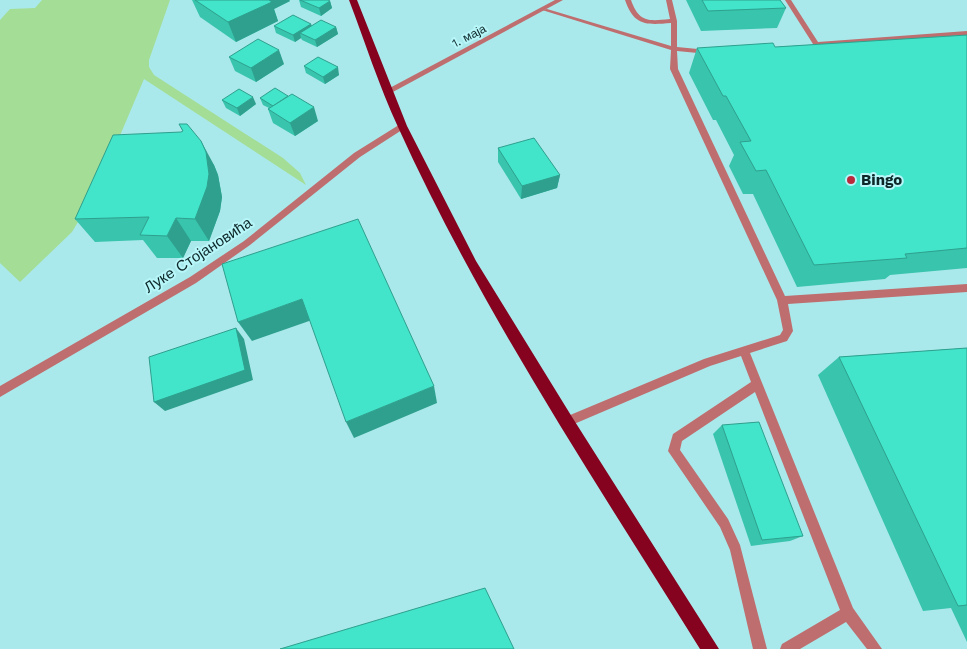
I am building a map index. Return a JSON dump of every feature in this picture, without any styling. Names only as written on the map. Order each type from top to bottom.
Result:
[{"type":"main road","points":[[353,0],[402,126],[472,264],[567,422],[710,649]]},
{"type":"street","name":"1. маја","points":[[388,91],[545,10],[560,0]]},
{"type":"street","points":[[628,0],[632,13],[638,20],[653,22],[674,21]]},
{"type":"street","points":[[567,422],[708,362],[782,338],[788,331],[782,300],[674,69],[674,21],[669,0]]},
{"type":"street","points":[[788,0],[816,44]]},
{"type":"street","points":[[545,10],[673,49],[714,52]]},
{"type":"street","points":[[806,45],[967,32]]},
{"type":"street","name":"Луке Стојановића","points":[[0,392],[193,280],[300,202],[356,155],[402,126]]},
{"type":"street","points":[[782,300],[967,288]]},
{"type":"street","points":[[744,351],[848,613],[875,649]]},
{"type":"street","points":[[757,384],[677,438],[674,451],[724,523],[736,549],[760,649]]},
{"type":"street","points":[[788,649],[848,613]]},
{"type":"green space","points":[[42,0],[170,0],[149,60],[149,67],[154,75],[283,158],[300,173],[306,185],[144,79],[96,192],[72,232],[20,282],[0,263],[0,20],[10,9],[35,8]]},
{"type":"building","points":[[195,0],[269,0],[272,2],[228,22]]},
{"type":"building","points":[[300,0],[328,0],[330,1],[319,8]]},
{"type":"building","points":[[702,0],[780,0],[786,8],[708,11]]},
{"type":"building","points":[[293,15],[311,24],[293,35],[274,26]]},
{"type":"building","points":[[321,20],[336,27],[315,40],[300,33]]},
{"type":"building","name":"Bingo","points":[[967,35],[967,248],[905,254],[907,258],[814,265],[766,170],[756,171],[740,142],[751,141],[726,96],[723,96],[697,48],[773,43],[775,47]]},
{"type":"building","points":[[258,39],[279,50],[251,68],[229,57]]},
{"type":"building","points":[[318,57],[338,67],[323,77],[304,66]]},
{"type":"building","points":[[275,88],[288,96],[273,106],[260,98]]},
{"type":"building","points":[[239,89],[253,97],[237,108],[222,100]]},
{"type":"building","points":[[292,94],[314,107],[290,123],[268,109]]},
{"type":"building","points":[[179,124],[187,124],[201,141],[206,152],[209,174],[207,187],[195,219],[176,218],[167,236],[140,235],[149,217],[75,219],[113,135],[181,132],[183,131]]},
{"type":"building","points":[[534,138],[560,175],[522,186],[498,148]]},
{"type":"building","points":[[358,219],[434,386],[346,422],[302,299],[238,322],[222,264]]},
{"type":"building","points":[[236,328],[245,370],[154,402],[149,357]]},
{"type":"building","points":[[967,348],[967,605],[958,606],[839,357]]},
{"type":"building","points":[[759,422],[803,536],[762,540],[722,425]]},
{"type":"building","points":[[485,588],[514,649],[280,649]]},
{"type":"place","name":"Bingo","points":[[851,180]]}]
